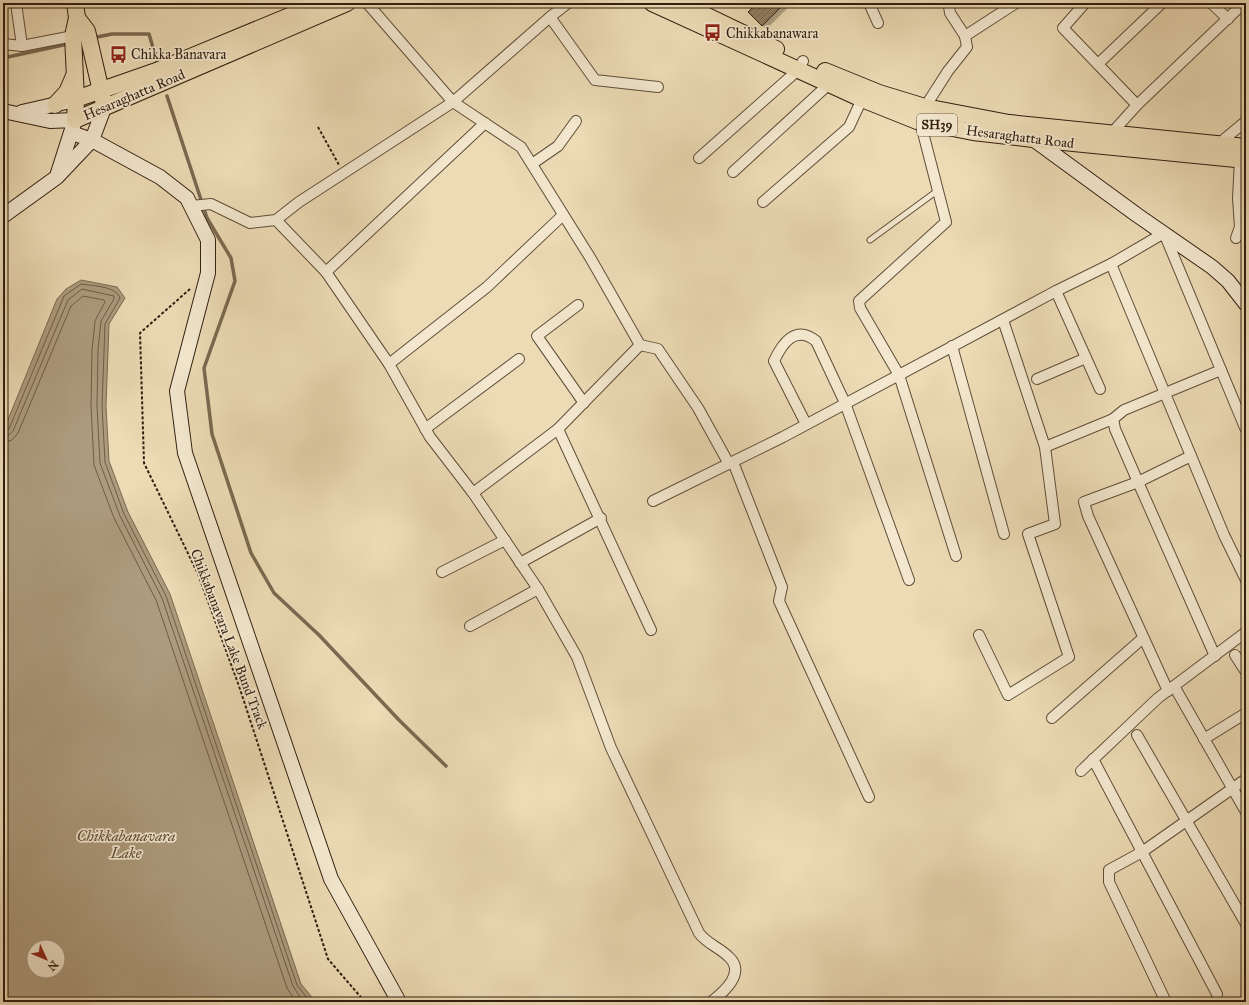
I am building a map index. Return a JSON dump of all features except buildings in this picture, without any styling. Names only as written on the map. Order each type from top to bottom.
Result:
[{"type":"main road","points":[[76,99],[159,70],[320,3]]},
{"type":"main road","name":"Hesaraghatta Road","points":[[73,127],[104,108],[346,3]]},
{"type":"main road","name":"SH39","points":[[652,3],[713,33],[801,66],[829,84],[862,99],[922,114]]},
{"type":"main road","points":[[680,3],[801,66],[879,93],[922,114],[1009,124],[1033,133],[1110,134],[1217,145],[1244,155]]},
{"type":"main road","points":[[77,28],[92,49],[102,90],[104,108]]},
{"type":"main road","points":[[73,127],[76,99],[75,72],[77,28]]},
{"type":"main road","points":[[55,105],[67,92],[75,72]]},
{"type":"main road","name":"Hesaraghatta Road","points":[[1033,133],[1100,146],[1204,156],[1244,155]]},
{"type":"street","points":[[16,3],[22,46]]},
{"type":"street","points":[[367,3],[453,102],[521,147],[640,345],[658,349],[698,408],[731,463],[782,587],[779,601],[869,797]]},
{"type":"street","points":[[194,206],[208,204],[225,209],[250,223],[276,220],[299,202],[453,102],[568,3]]},
{"type":"street","points":[[869,3],[878,23]]},
{"type":"street","points":[[952,3],[949,6],[950,13],[965,36],[967,47],[948,71],[922,114],[937,191],[946,222],[859,301],[862,314],[900,375],[956,556]]},
{"type":"street","points":[[965,36],[1016,3]]},
{"type":"street","points":[[1085,3],[1063,28],[1137,104]]},
{"type":"street","points":[[1098,64],[1162,3]]},
{"type":"street","points":[[1211,3],[1228,20]]},
{"type":"street","points":[[1100,146],[1137,104],[1228,20],[1244,3]]},
{"type":"street","points":[[550,17],[595,80],[658,87]]},
{"type":"street","points":[[3,44],[22,46],[77,28]]},
{"type":"street","points":[[699,158],[801,66]]},
{"type":"street","points":[[733,172],[829,84]]},
{"type":"street","points":[[18,113],[76,99]]},
{"type":"street","points":[[763,202],[849,127],[862,99]]},
{"type":"street","points":[[3,216],[57,177],[92,140],[104,108]]},
{"type":"street","points":[[3,111],[18,113],[73,127],[92,140],[160,177],[187,198],[194,206],[208,240],[208,273],[177,391],[185,454],[331,879],[398,1002]]},
{"type":"street","points":[[532,164],[558,146],[576,121]]},
{"type":"street","points":[[1204,156],[1246,121]]},
{"type":"street","points":[[326,272],[484,123]]},
{"type":"street","points":[[57,177],[73,127]]},
{"type":"street","points":[[1033,133],[1164,233],[1212,266],[1228,281],[1246,304]]},
{"type":"street","points":[[1236,238],[1240,227],[1238,198],[1244,155]]},
{"type":"street","points":[[389,364],[487,287],[563,215]]},
{"type":"street","points":[[276,220],[326,272],[389,364],[425,430],[473,493],[538,589],[577,657],[611,748],[699,933],[705,940],[729,957],[734,965],[734,977],[729,986],[711,1002]]},
{"type":"street","points":[[653,501],[731,463],[900,375],[1056,291],[1110,264],[1164,233]]},
{"type":"street","points":[[1164,233],[1246,430]]},
{"type":"street","points":[[1110,264],[1224,535],[1246,580]]},
{"type":"street","points":[[1056,291],[1100,389]]},
{"type":"street","points":[[578,305],[537,336],[584,403]]},
{"type":"street","points":[[980,635],[1008,695],[1069,657],[1028,534],[1055,524],[1045,447],[1003,320]]},
{"type":"street","points":[[806,424],[774,361],[780,348],[790,337],[802,334],[810,336],[816,341],[845,403],[909,580]]},
{"type":"street","points":[[473,493],[558,429],[640,345]]},
{"type":"street","points":[[952,346],[1004,534]]},
{"type":"street","points":[[1037,379],[1086,358]]},
{"type":"street","points":[[425,430],[519,359]]},
{"type":"street","points":[[1045,447],[1113,419],[1124,410],[1221,370]]},
{"type":"street","points":[[1113,419],[1115,429],[1215,656]]},
{"type":"street","points":[[558,429],[601,518],[651,630]]},
{"type":"street","points":[[1191,456],[1138,482],[1084,502],[1088,516],[1143,638],[1171,689],[1204,739],[1246,812]]},
{"type":"street","points":[[520,563],[601,518]]},
{"type":"street","points":[[442,572],[505,540]]},
{"type":"street","points":[[470,626],[538,589]]},
{"type":"street","points":[[1081,771],[1171,689],[1246,632]]},
{"type":"street","points":[[1052,718],[1143,638]]},
{"type":"street","points":[[1235,655],[1246,672]]},
{"type":"street","points":[[1204,739],[1246,713]]},
{"type":"street","points":[[1136,736],[1246,924]]},
{"type":"street","points":[[1093,759],[1217,994]]},
{"type":"street","points":[[1166,1002],[1139,947],[1108,877],[1109,870],[1142,852],[1232,787],[1246,779]]},
{"type":"lane","points":[[870,240],[937,191]]},
{"type":"path","points":[[318,127],[344,173]]},
{"type":"path","name":"Chikkabanavara Lake Bund Track","points":[[191,288],[140,333],[144,463],[201,582],[239,686],[328,959],[365,1002]]},
{"type":"water","name":"Chikkabanavara Lake","points":[[81,280],[117,287],[125,298],[109,324],[106,406],[109,461],[128,512],[170,594],[301,984],[316,1002],[3,1002],[3,432],[57,299],[66,289]]},
{"type":"waterway","points":[[92,38],[112,34],[149,34],[157,61]]},
{"type":"waterway","points":[[3,58],[68,44]]},
{"type":"waterway","points":[[167,96],[207,218],[231,258],[235,281],[204,368],[212,434],[251,553],[274,593],[319,635],[399,720],[446,766]]},
{"type":"waterway","points":[[1236,1002],[1246,993]]},
{"type":"place","name":"Chikkabanawara","points":[[713,33]]},
{"type":"place","name":"Chikka Banavara","points":[[118,54]]}]
